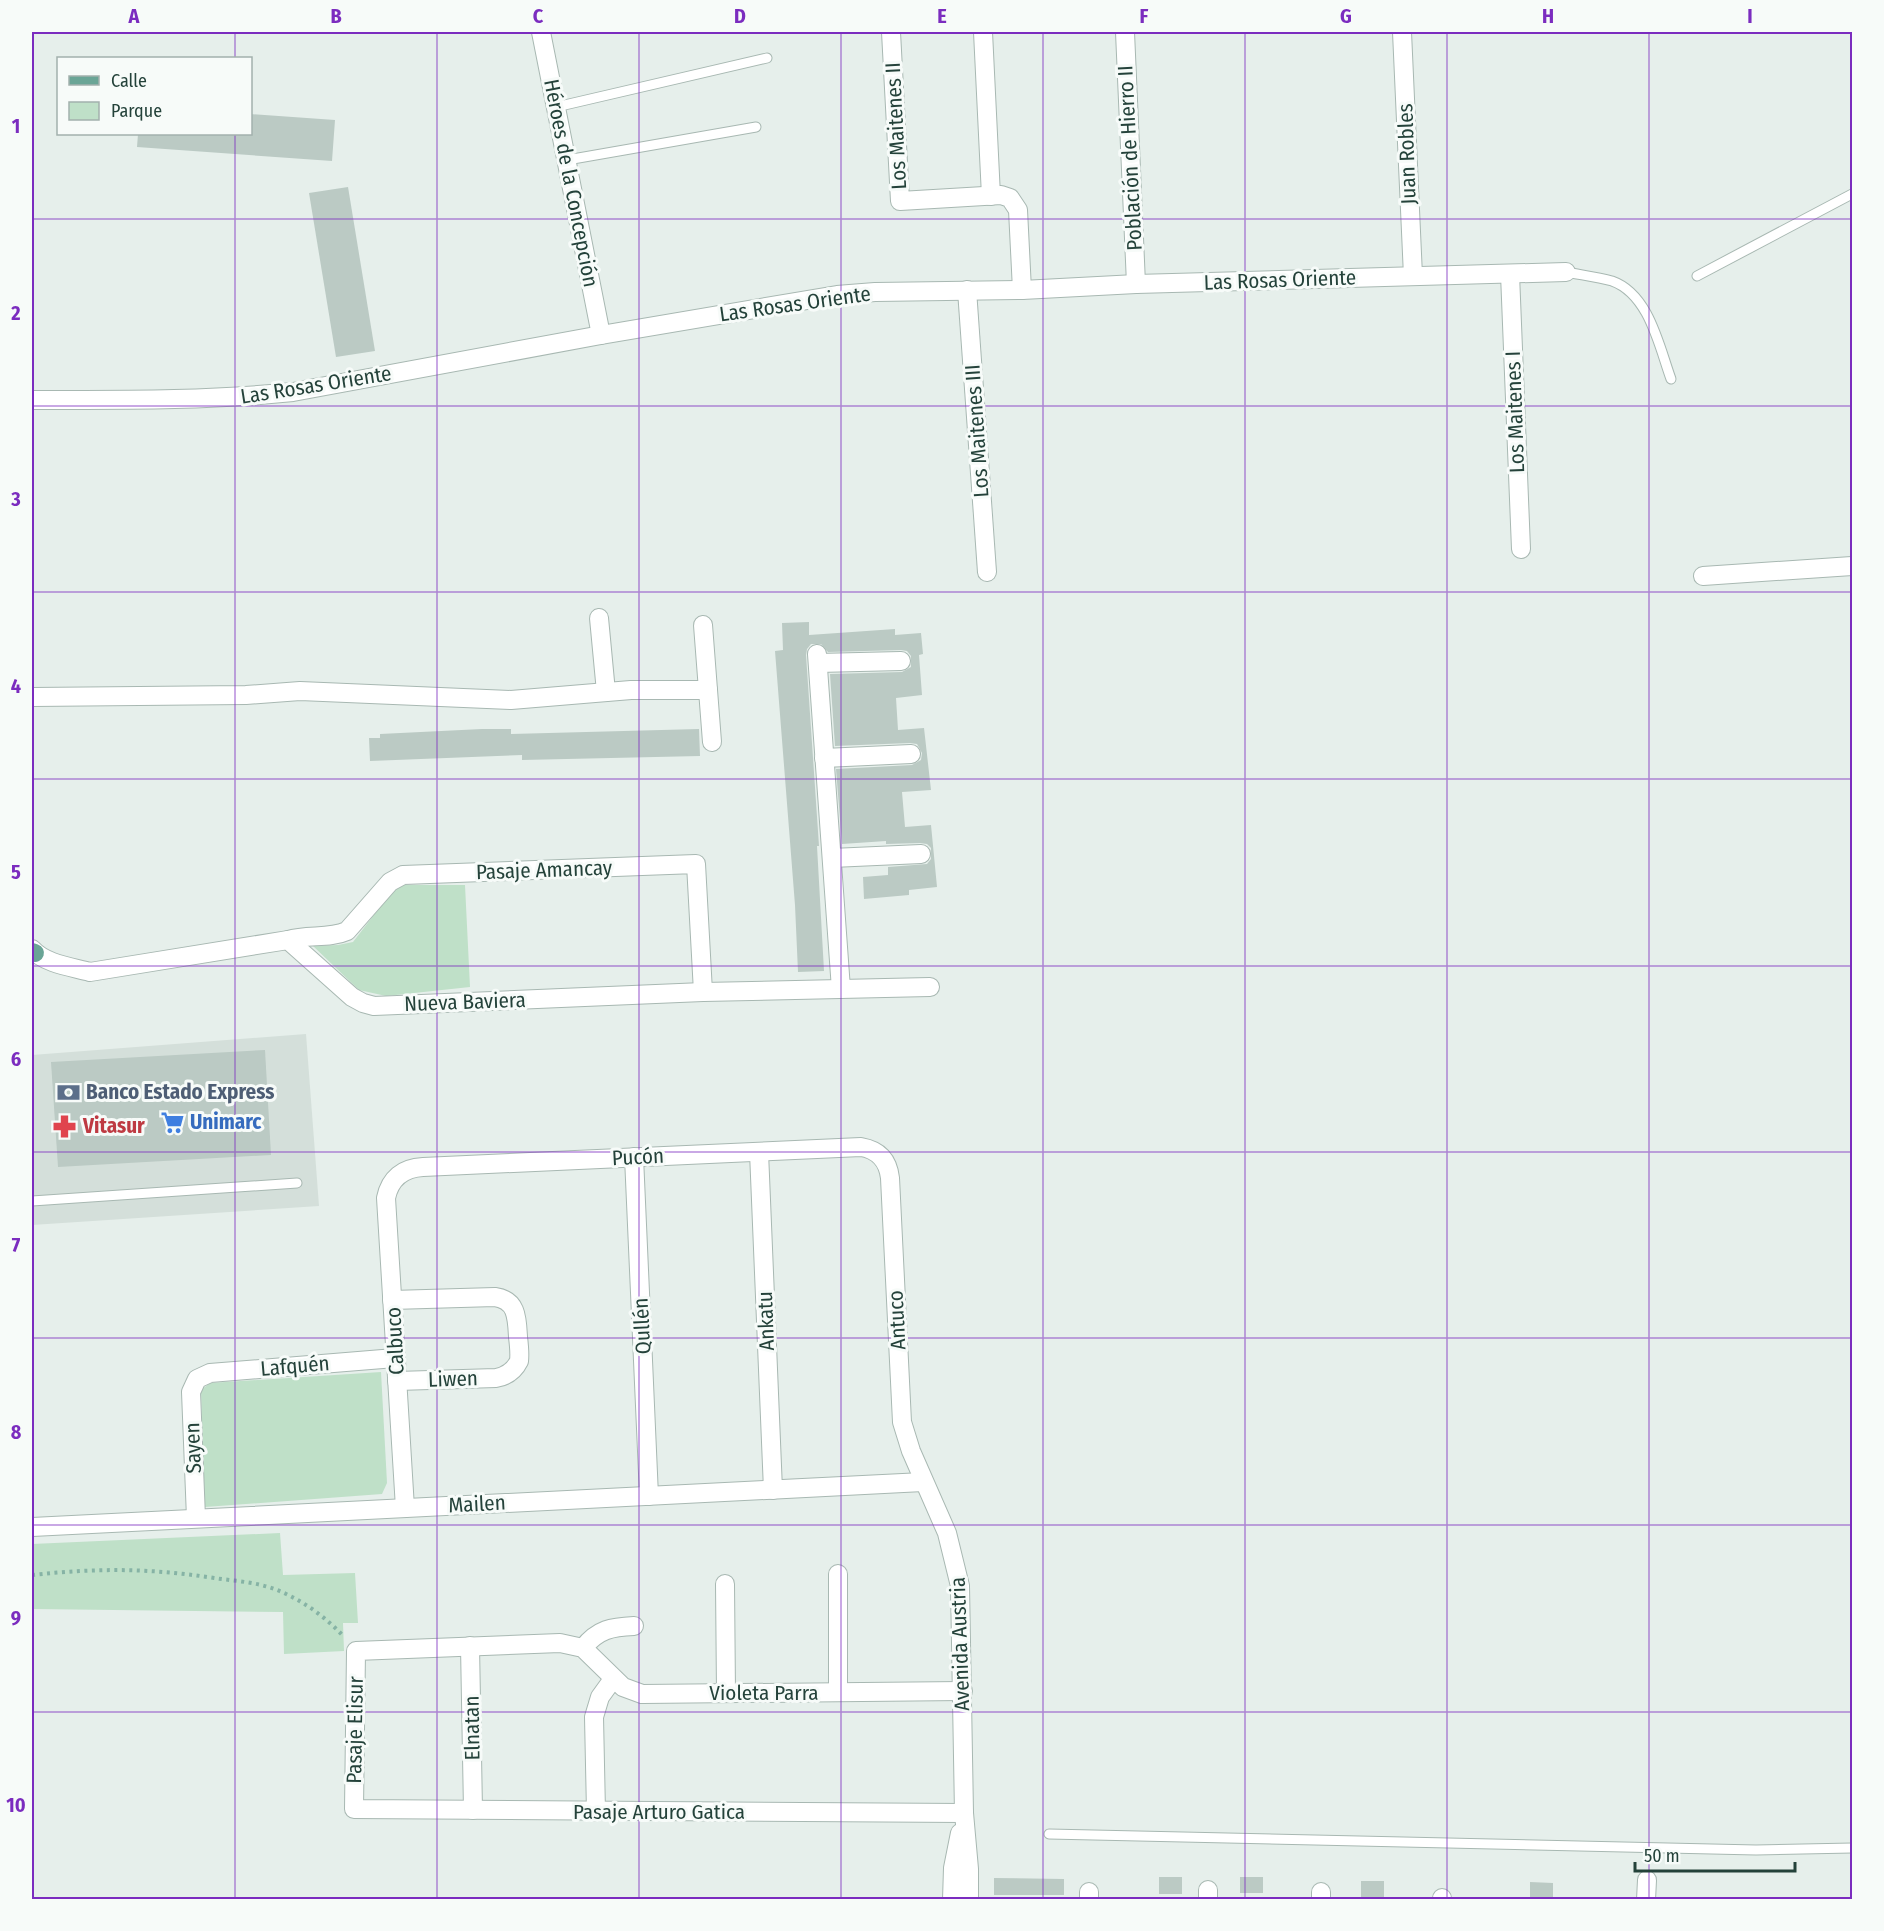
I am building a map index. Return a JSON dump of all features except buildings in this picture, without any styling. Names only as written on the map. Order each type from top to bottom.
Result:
[{"type":"street","name":"Héroes de la Concepción","points":[[541,32],[601,335]]},
{"type":"street","name":"Los Maitenes II","points":[[891,32],[900,201],[1001,195],[1010,198],[1018,210],[1022,290]]},
{"type":"street","points":[[983,32],[991,196]]},
{"type":"street","name":"Población de Hierro II","points":[[1125,32],[1136,284]]},
{"type":"street","name":"Juan Robles","points":[[1402,32],[1413,276]]},
{"type":"street","name":"Las Rosas Oriente","points":[[32,400],[220,398],[293,392],[601,335],[837,295],[1566,272]]},
{"type":"street","name":"Los Maitenes I","points":[[1510,274],[1521,549]]},
{"type":"street","name":"Los Maitenes III","points":[[967,290],[987,572]]},
{"type":"street","points":[[1702,576],[1852,566]]},
{"type":"street","points":[[599,618],[606,692]]},
{"type":"street","points":[[703,625],[712,742]]},
{"type":"street","points":[[841,989],[817,658],[902,661]]},
{"type":"street","points":[[32,697],[246,695],[300,691],[511,700],[606,692],[708,690]]},
{"type":"street","points":[[824,758],[911,754]]},
{"type":"street","points":[[832,858],[921,854]]},
{"type":"street","name":"Pasaje Amancay","points":[[288,940],[311,935],[338,935],[347,931],[390,882],[403,875],[696,864],[704,992]]},
{"type":"street","points":[[33,952],[60,964],[90,972],[288,940]]},
{"type":"street","name":"Nueva Baviera","points":[[288,940],[352,996],[363,1004],[374,1006],[704,992],[930,987]]},
{"type":"street","name":"Pucón","points":[[396,1177],[413,1168],[861,1147],[875,1151],[881,1156]]},
{"type":"street","name":"Ankatu","points":[[759,1152],[773,1490]]},
{"type":"street","name":"Antuco","points":[[881,1156],[889,1170],[890,1178],[902,1422],[923,1482]]},
{"type":"street","name":"Qullén","points":[[634,1157],[649,1496]]},
{"type":"street","name":"Calbuco","points":[[396,1177],[391,1183],[386,1198],[405,1508]]},
{"type":"street","name":"Liwen","points":[[392,1300],[495,1297],[506,1300],[517,1314],[519,1355],[517,1366],[508,1374],[496,1378],[397,1380]]},
{"type":"street","name":"Lafquén","points":[[197,1379],[210,1373],[395,1358]]},
{"type":"street","name":"Sayen","points":[[196,1518],[191,1392],[197,1379]]},
{"type":"street","name":"Mailen","points":[[32,1527],[923,1482]]},
{"type":"street","name":"Avenida Austria","points":[[923,1482],[939,1511],[947,1533],[960,1586],[964,1814],[969,1899]]},
{"type":"street","points":[[838,1574],[838,1692]]},
{"type":"street","points":[[725,1584],[726,1693]]},
{"type":"street","points":[[356,1651],[560,1643],[583,1648],[606,1629],[634,1626]]},
{"type":"street","name":"Elnatan","points":[[470,1646],[473,1810]]},
{"type":"street","name":"Violeta Parra","points":[[583,1648],[623,1687],[642,1694],[963,1691]]},
{"type":"street","name":"Pasaje Elisur","points":[[354,1809],[356,1651]]},
{"type":"street","points":[[596,1812],[594,1717],[600,1697],[614,1679]]},
{"type":"street","name":"Pasaje Arturo Gatica","points":[[354,1809],[964,1814]]},
{"type":"street","name":"Avenida Austria","points":[[952,1899],[953,1868],[964,1814]]},
{"type":"street","points":[[1646,1899],[1647,1881]]},
{"type":"lane","points":[[556,107],[767,58]]},
{"type":"lane","points":[[567,160],[756,127]]},
{"type":"lane","points":[[1697,276],[1852,194]]},
{"type":"lane","points":[[1566,272],[1613,282],[1633,297],[1651,323],[1671,379]]},
{"type":"lane","points":[[32,1201],[297,1183]]},
{"type":"lane","points":[[1049,1834],[1756,1850],[1852,1848]]},
{"type":"path","points":[[32,1575],[84,1569],[165,1571],[260,1584],[309,1607],[342,1634],[356,1651]]},
{"type":"shaded area","points":[[306,1034],[319,1206],[32,1225],[32,1055]]},
{"type":"green space","points":[[403,885],[465,885],[470,987],[386,996],[359,990],[313,946],[353,942],[391,893]]},
{"type":"green space","points":[[381,1372],[387,1483],[382,1494],[205,1507],[201,1390],[210,1383]]},
{"type":"green space","points":[[280,1533],[283,1575],[355,1573],[358,1623],[343,1623],[344,1651],[284,1654],[283,1612],[32,1609],[32,1544]]},
{"type":"place","name":"Banco Estado Express","points":[[68,1092]]},
{"type":"place","name":"Unimarc","points":[[172,1122]]},
{"type":"place","name":"Vitasur","points":[[65,1126]]}]
